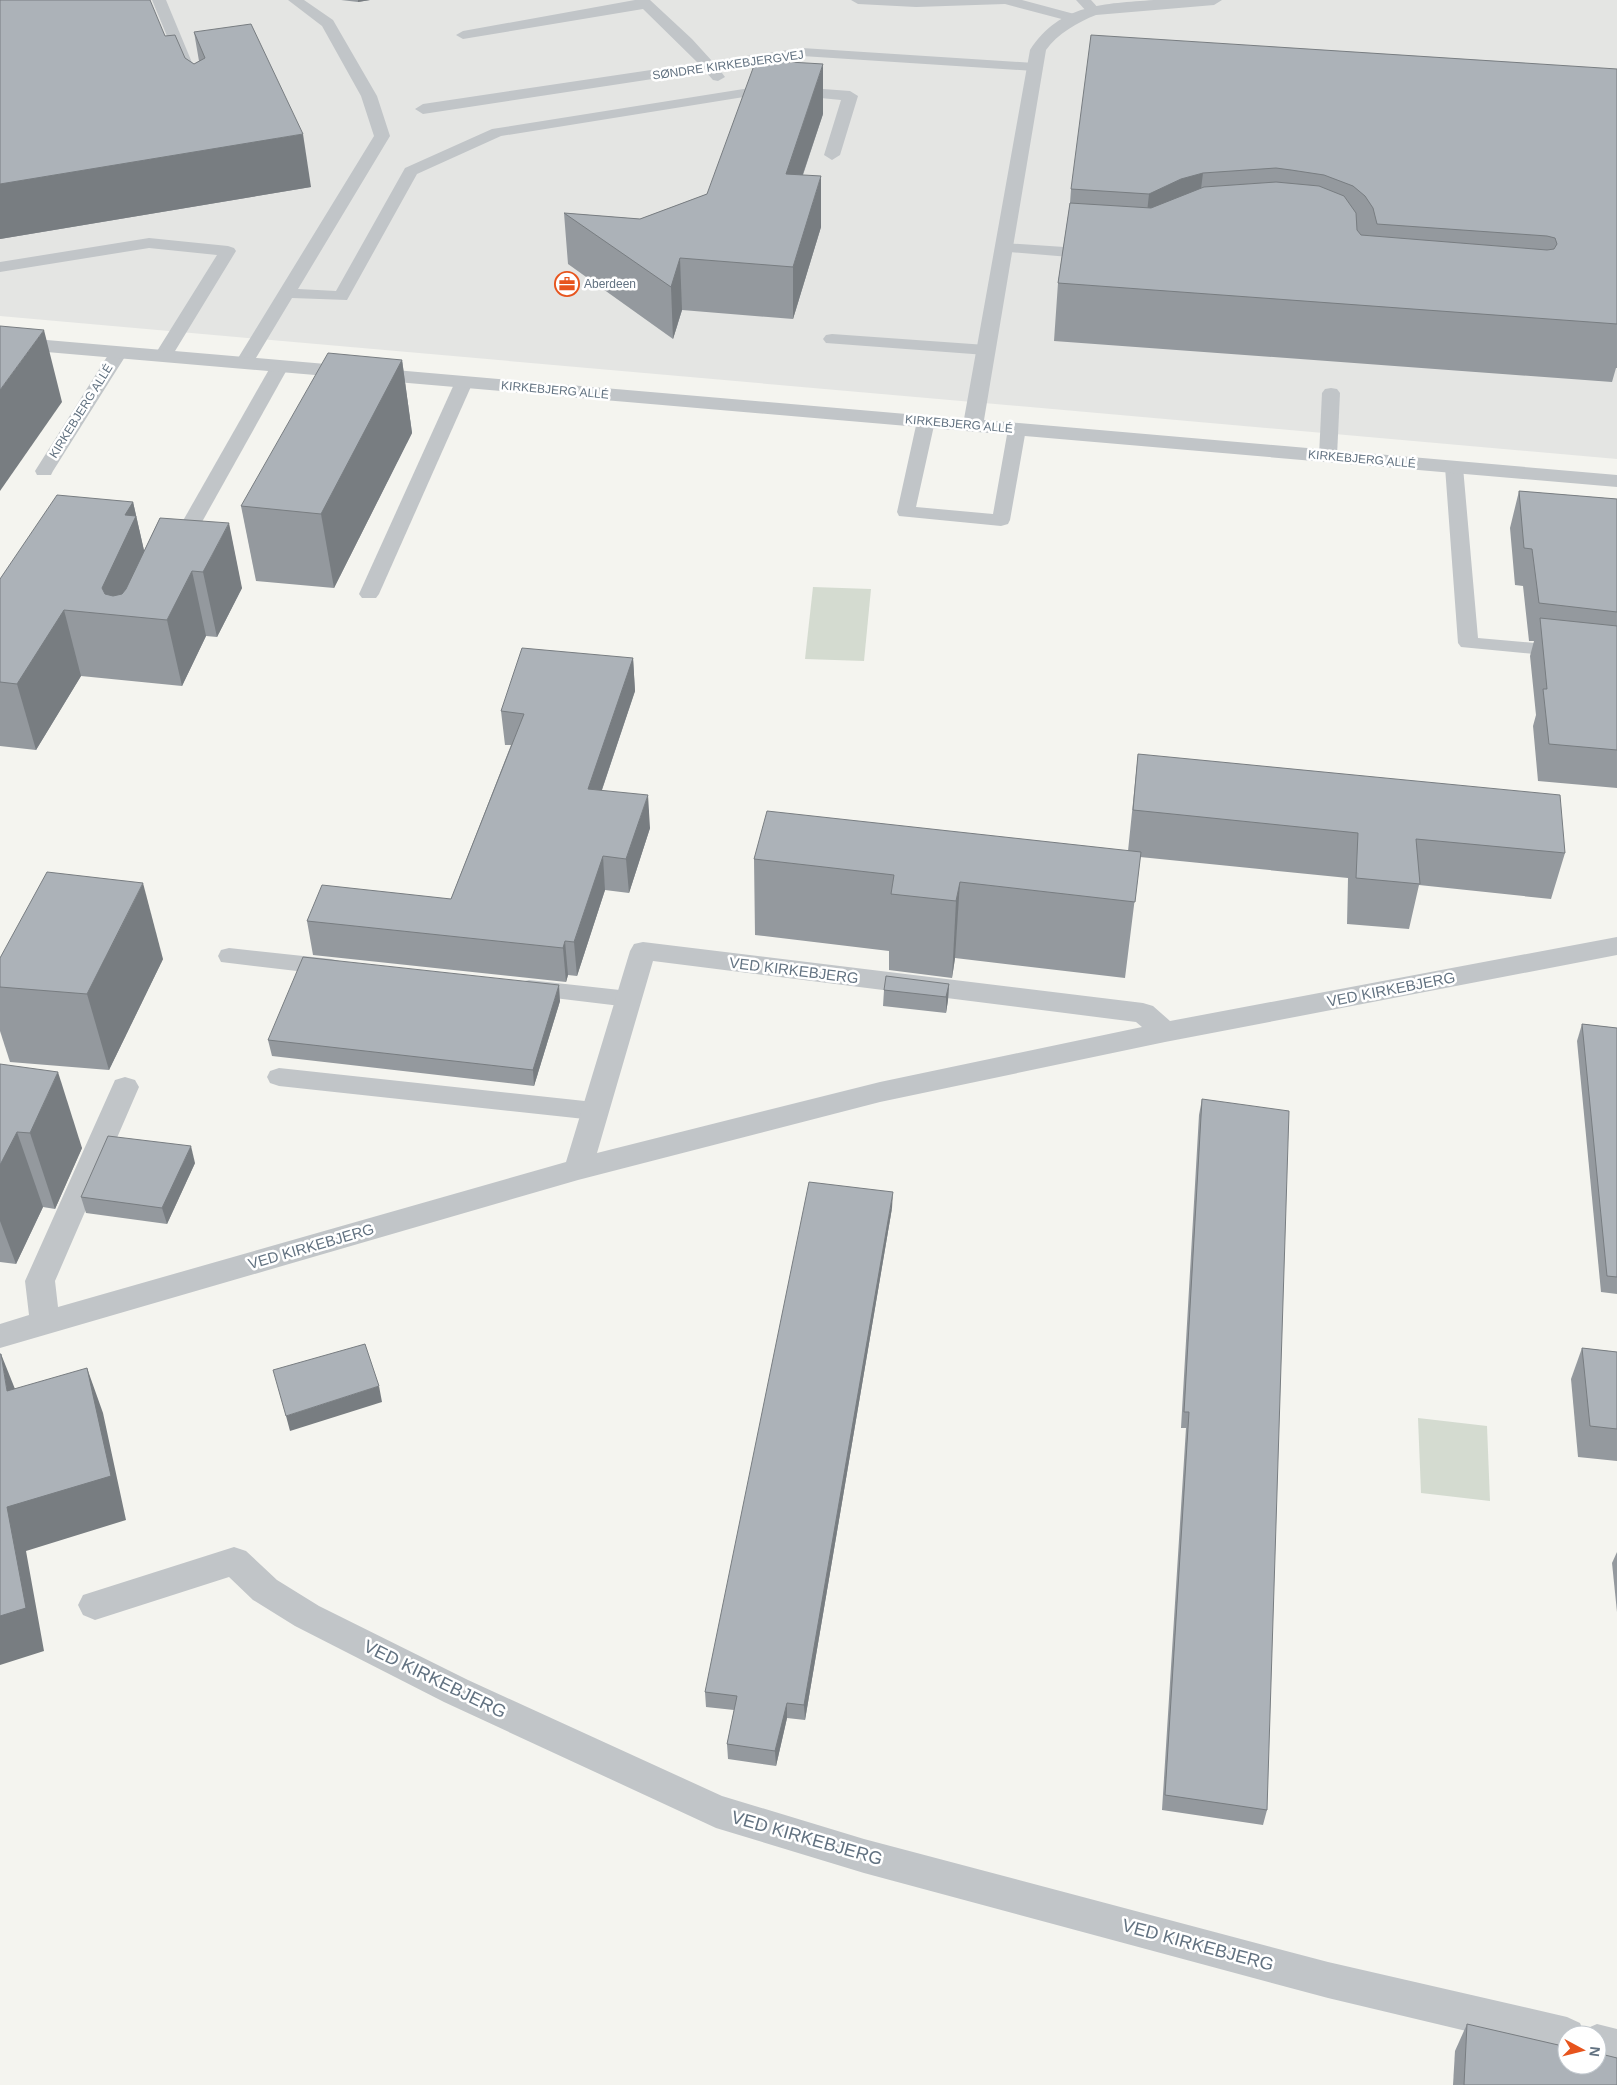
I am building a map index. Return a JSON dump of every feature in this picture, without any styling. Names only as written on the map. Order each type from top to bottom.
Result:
[{"type":"street","points":[[973,425],[1038,50],[1044,41],[1088,5],[1214,0]]},
{"type":"street","name":"KIRKEBJERG ALLÉ","points":[[0,342],[1617,481]]},
{"type":"street","name":"VED KIRKEBJERG","points":[[0,1336],[578,1170],[880,1092],[1165,1032],[1617,946]]},
{"type":"street","name":"VED KIRKEBJERG","points":[[578,1170],[643,951],[1143,1013],[1165,1032]]},
{"type":"street","points":[[45,1324],[40,1281],[125,1087]]},
{"type":"street","name":"VED KIRKEBJERG","points":[[95,1605],[234,1561],[265,1590],[307,1616],[456,1691],[716,1811],[864,1856],[1318,1977],[1557,2034]]},
{"type":"lane","points":[[159,0],[193,81]]},
{"type":"lane","points":[[244,362],[382,136],[369,96],[328,24],[295,0]]},
{"type":"lane","points":[[858,0],[916,3],[1006,0],[1073,18]]},
{"type":"lane","points":[[463,35],[644,2],[687,42],[734,94]]},
{"type":"lane","name":"SØNDRE KIRKEBJERGVEJ","points":[[423,110],[802,52],[1034,67]]},
{"type":"lane","points":[[286,293],[341,296],[411,171],[497,132],[769,90],[850,96],[832,155]]},
{"type":"lane","points":[[0,268],[149,243],[228,251],[163,356]]},
{"type":"lane","points":[[1003,248],[1107,255]]},
{"type":"lane","points":[[832,339],[986,350]]},
{"type":"lane","name":"KIRKEBJERG ALLÉ","points":[[44,470],[119,352]]},
{"type":"lane","points":[[170,565],[182,539],[280,366]]},
{"type":"lane","points":[[369,594],[464,382]]},
{"type":"lane","points":[[1328,456],[1331,393]]},
{"type":"lane","points":[[926,421],[906,512],[1001,520],[1017,429]]},
{"type":"lane","points":[[1454,467],[1468,643],[1617,656]]},
{"type":"lane","points":[[229,956],[356,970]]},
{"type":"lane","points":[[512,986],[629,999]]},
{"type":"lane","points":[[279,1077],[594,1111]]},
{"type":"shaded area","points":[[0,0],[1617,0],[1617,459],[0,316]]},
{"type":"shaded area","points":[[813,587],[871,589],[864,661],[805,659]]},
{"type":"shaded area","points":[[1418,1418],[1487,1426],[1490,1501],[1421,1493]]},
{"type":"building","points":[[0,0],[150,0],[165,36],[175,35],[185,58],[194,64],[205,58],[194,32],[251,24],[303,134],[0,184]]},
{"type":"building","points":[[1091,35],[1617,69],[1617,324],[1058,283],[1070,203],[1151,208],[1204,187],[1276,182],[1319,186],[1344,196],[1356,213],[1357,230],[1361,235],[1547,250],[1554,249],[1557,244],[1555,238],[1547,236],[1377,224],[1373,208],[1365,196],[1353,186],[1324,175],[1276,168],[1203,173],[1181,179],[1149,194],[1071,189]]},
{"type":"building","points":[[756,60],[823,64],[786,174],[821,176],[793,267],[680,258],[671,287],[564,213],[640,219],[707,194]]},
{"type":"building","points":[[0,326],[44,330],[0,390]]},
{"type":"building","points":[[328,353],[402,360],[321,514],[241,506]]},
{"type":"building","points":[[1519,491],[1617,499],[1617,612],[1539,603],[1532,549],[1524,548]]},
{"type":"building","points":[[57,495],[133,502],[125,515],[136,516],[102,588],[105,594],[113,596],[122,594],[126,589],[160,518],[229,523],[203,572],[192,571],[167,620],[64,610],[17,684],[0,682],[0,579]]},
{"type":"building","points":[[1540,618],[1617,626],[1617,750],[1549,744],[1543,689],[1547,689]]},
{"type":"building","points":[[522,648],[633,658],[588,789],[648,795],[626,859],[603,856],[574,942],[565,941],[563,948],[307,921],[322,885],[451,899],[524,714],[501,711]]},
{"type":"building","points":[[1138,754],[1560,795],[1565,853],[1416,839],[1420,884],[1356,878],[1358,833],[1133,810]]},
{"type":"building","points":[[767,811],[1141,852],[1135,902],[960,882],[956,901],[891,894],[894,875],[754,859]]},
{"type":"building","points":[[47,872],[143,883],[87,994],[0,987],[0,958]]},
{"type":"building","points":[[303,957],[559,985],[533,1070],[268,1040]]},
{"type":"building","points":[[886,976],[949,984],[946,997],[884,990]]},
{"type":"building","points":[[1582,1024],[1617,1028],[1617,1277],[1607,1276]]},
{"type":"building","points":[[0,1064],[58,1072],[30,1133],[17,1132],[0,1165]]},
{"type":"building","points":[[1202,1099],[1289,1111],[1267,1810],[1165,1795],[1189,1412],[1184,1412]]},
{"type":"building","points":[[108,1136],[191,1146],[162,1208],[81,1197]]},
{"type":"building","points":[[809,1182],[893,1192],[804,1705],[787,1703],[775,1751],[727,1744],[737,1696],[705,1692]]},
{"type":"building","points":[[365,1344],[379,1386],[286,1416],[273,1370]]},
{"type":"building","points":[[1582,1348],[1617,1352],[1617,1429],[1590,1426]]},
{"type":"building","points":[[0,1354],[7,1391],[87,1368],[111,1476],[7,1507],[26,1608],[0,1616]]},
{"type":"building","points":[[1467,2024],[1557,2045],[1557,2075],[1607,2075],[1607,2056],[1617,2058],[1617,2085],[1464,2085]]},
{"type":"place","name":"Aberdeen","points":[[567,284]]}]
